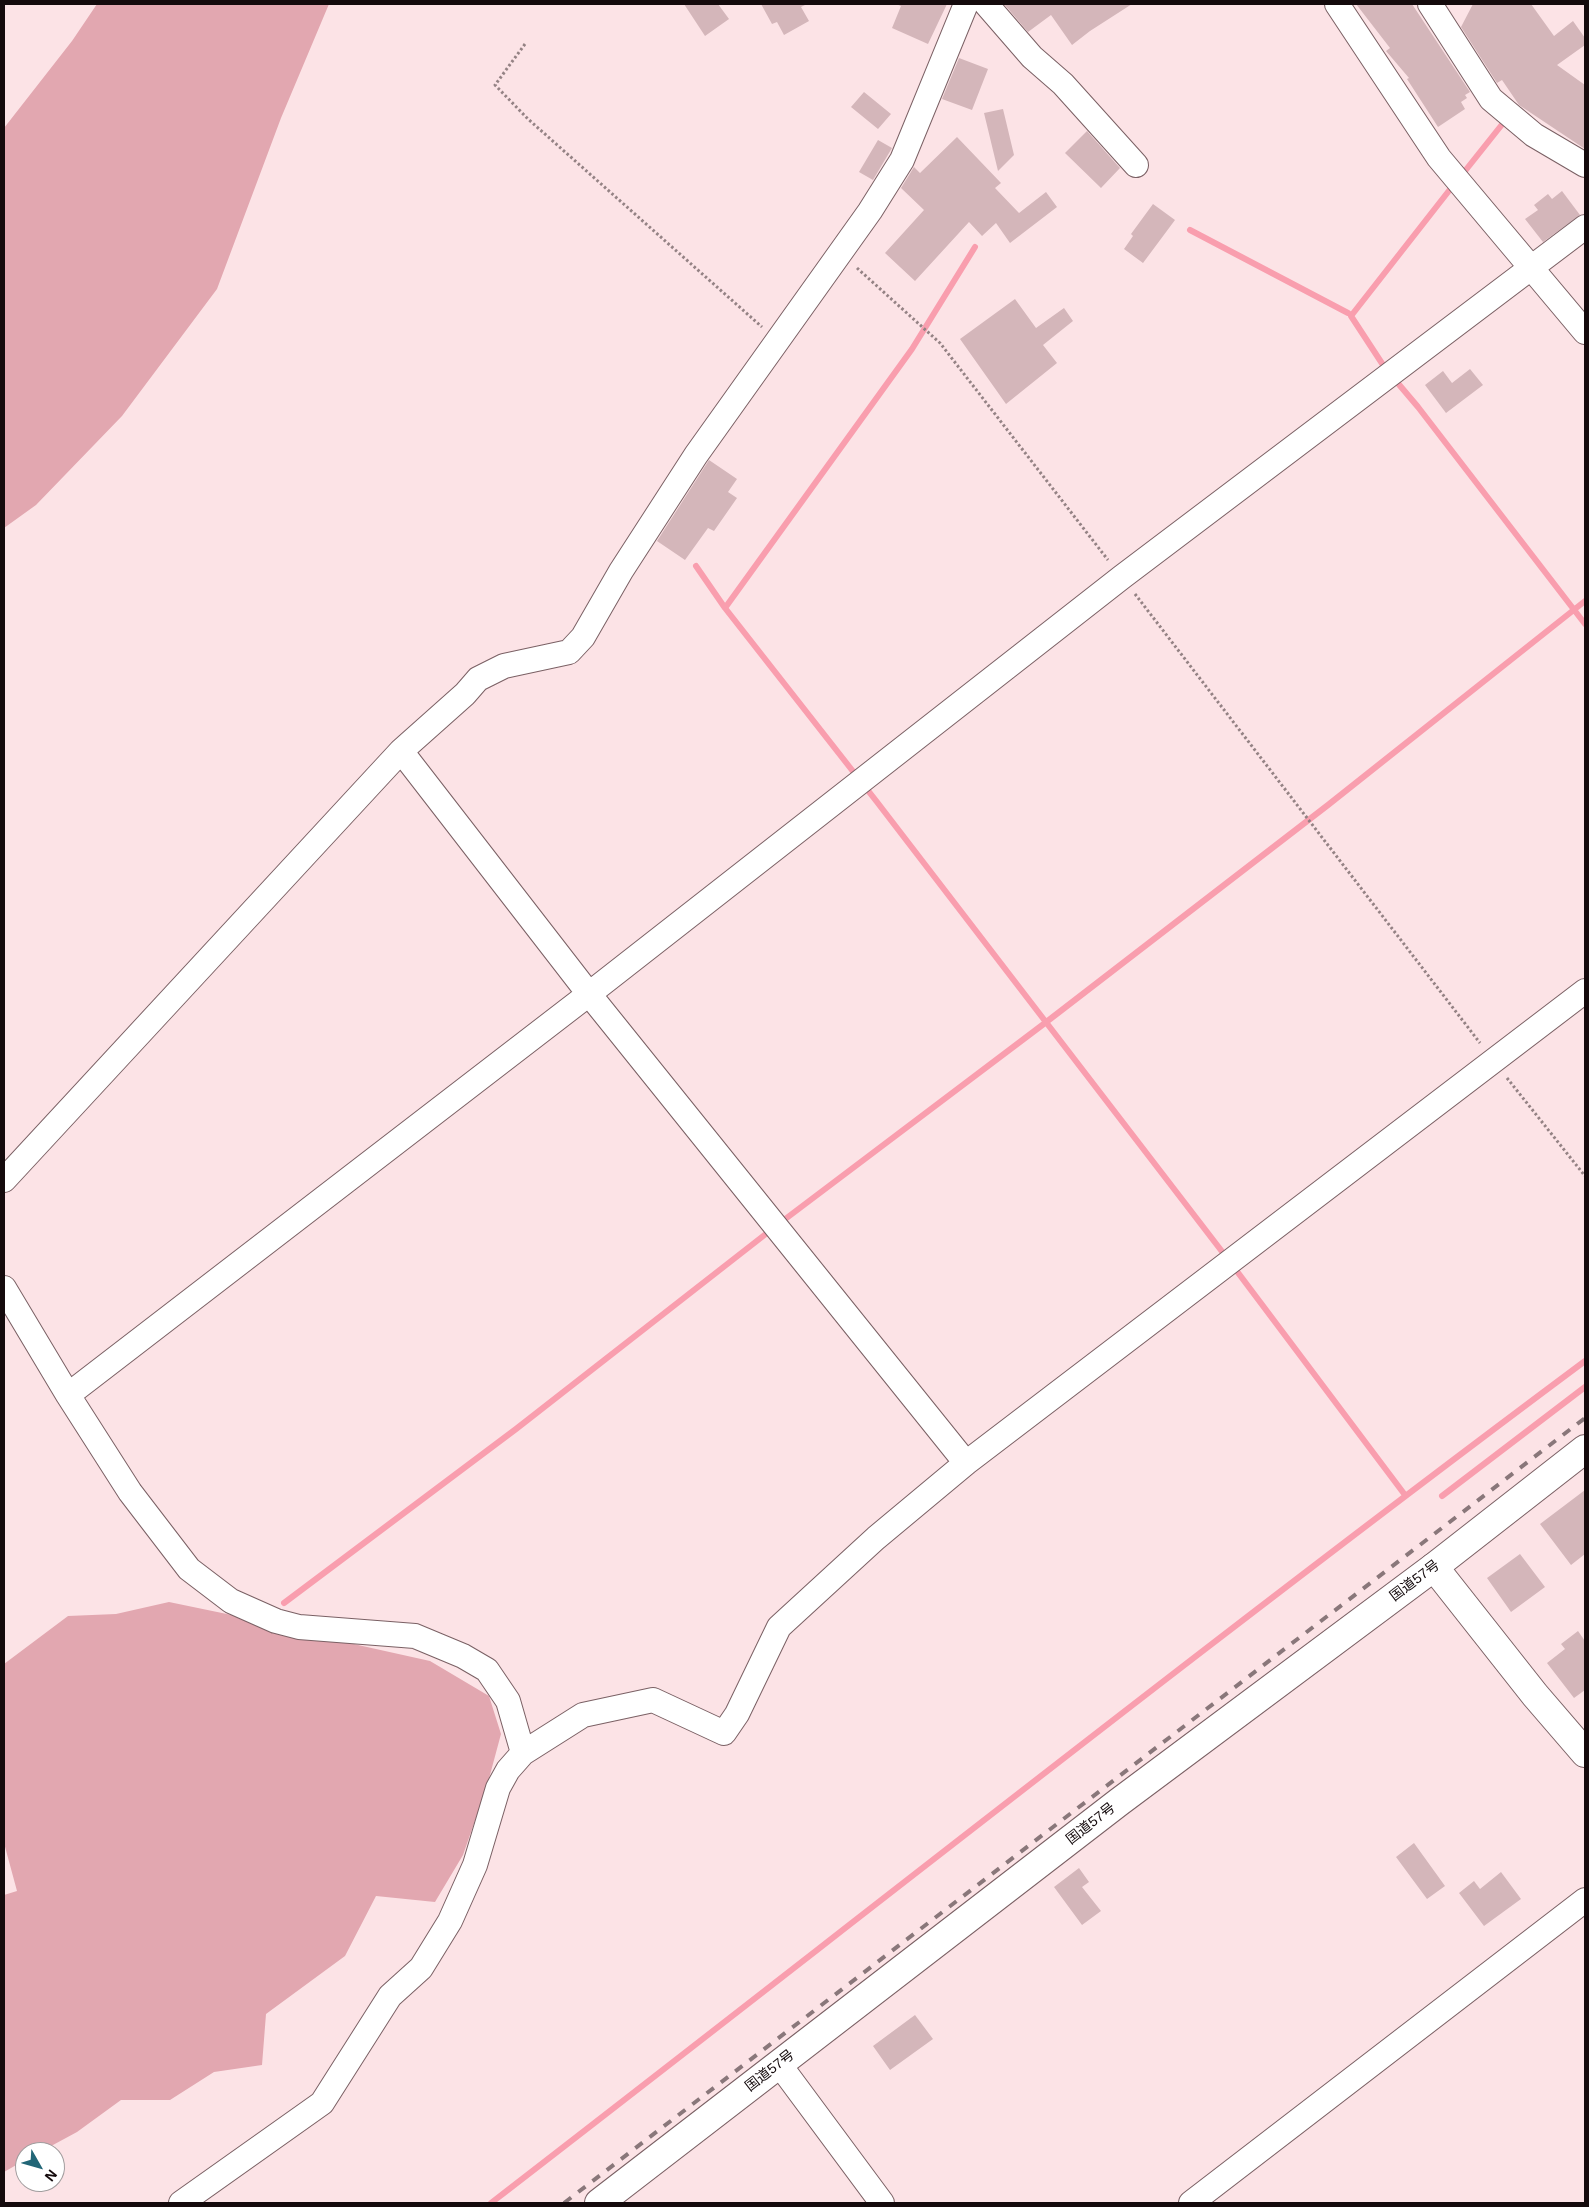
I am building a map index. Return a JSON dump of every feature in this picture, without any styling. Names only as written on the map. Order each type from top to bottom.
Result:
[{"type":"main road","name":"国道57号","points":[[599,2203],[1111,1808],[1434,1567],[1585,1449]]},
{"type":"main road","points":[[1434,1567],[1535,1695],[1585,1753]]},
{"type":"street","points":[[4,1180],[401,751],[465,694],[478,679],[504,666],[569,652],[578,642],[696,455],[840,252],[902,160],[966,4]]},
{"type":"street","points":[[986,4],[1032,57],[1063,84],[1136,164]]},
{"type":"street","points":[[1337,4],[1439,158],[1585,332]]},
{"type":"street","points":[[1430,4],[1491,99],[1534,135],[1585,165]]},
{"type":"street","points":[[68,1395],[589,994],[1122,577],[1585,227]]},
{"type":"street","points":[[401,751],[589,994],[966,1463]]},
{"type":"street","points":[[181,2203],[322,2103],[390,1996],[421,1968],[450,1921],[475,1865],[498,1788],[508,1770],[523,1753],[583,1715],[653,1700],[724,1733],[737,1714],[779,1627],[876,1538],[966,1463],[1585,991]]},
{"type":"street","points":[[4,1288],[68,1395],[130,1492],[189,1569],[231,1601],[276,1621],[298,1627],[415,1636],[463,1656],[487,1670],[508,1701],[523,1753]]},
{"type":"street","points":[[1191,2203],[1585,1900]]},
{"type":"street","points":[[779,2064],[882,2203]]},
{"type":"path","points":[[524,44],[495,85],[528,119],[777,340]]},
{"type":"path","points":[[840,252],[940,343],[1494,1061],[1585,1176]]},
{"type":"shaded area","points":[[97,4],[329,4],[281,118],[217,289],[122,416],[36,505],[4,528],[4,128],[72,41]]},
{"type":"shaded area","points":[[169,1602],[275,1624],[430,1661],[489,1696],[501,1734],[487,1786],[463,1855],[435,1902],[376,1896],[345,1956],[266,2014],[262,2065],[214,2072],[170,2100],[121,2100],[77,2132],[58,2142],[15,2142],[15,2166],[4,2172],[4,1895],[17,1891],[4,1843],[4,1664],[68,1616],[116,1614]]},
{"type":"building","points":[[684,4],[718,4],[729,19],[705,36]]},
{"type":"building","points":[[761,4],[807,4],[801,7],[809,21],[784,35],[777,22],[772,24]]},
{"type":"building","points":[[896,4],[947,4],[928,44],[892,28],[901,6]]},
{"type":"building","points":[[1004,4],[1132,4],[1072,45],[1051,15],[1028,32]]},
{"type":"building","points":[[1356,4],[1412,4],[1470,92],[1465,95],[1467,98],[1461,102],[1465,109],[1438,127],[1407,79],[1409,78],[1386,51],[1390,48]]},
{"type":"building","points":[[1473,4],[1531,4],[1554,36],[1573,21],[1585,38],[1585,45],[1557,65],[1585,85],[1585,149],[1519,105],[1502,80],[1497,83],[1461,27]]},
{"type":"building","points":[[959,58],[988,69],[972,110],[942,99]]},
{"type":"building","points":[[864,92],[891,114],[878,129],[851,107]]},
{"type":"building","points":[[1003,109],[1014,155],[998,171],[984,113]]},
{"type":"building","points":[[1087,131],[1120,168],[1101,188],[1065,153]]},
{"type":"building","points":[[957,137],[1001,183],[995,188],[1019,213],[1046,192],[1057,207],[1010,243],[996,223],[982,236],[969,222],[915,281],[885,253],[924,210],[901,188],[914,167],[920,173]]},
{"type":"building","points":[[878,140],[892,148],[873,180],[859,172]]},
{"type":"building","points":[[1562,191],[1580,215],[1543,242],[1525,219],[1538,210],[1534,205],[1548,194],[1552,199]]},
{"type":"building","points":[[1153,204],[1175,220],[1143,263],[1124,249],[1133,236],[1131,234]]},
{"type":"building","points":[[1015,299],[1036,328],[1064,308],[1073,321],[1043,345],[1057,363],[1006,404],[960,339]]},
{"type":"building","points":[[1470,369],[1483,385],[1446,413],[1425,385],[1443,371],[1452,383]]},
{"type":"building","points":[[709,460],[737,479],[728,492],[737,498],[714,531],[708,528],[685,560],[657,541]]},
{"type":"building","points":[[1585,1490],[1585,1554],[1571,1565],[1540,1524]]},
{"type":"building","points":[[1520,1554],[1545,1587],[1511,1612],[1487,1578]]},
{"type":"building","points":[[1578,1631],[1585,1641],[1585,1690],[1574,1698],[1547,1663],[1565,1649],[1561,1644]]},
{"type":"building","points":[[1414,1843],[1445,1886],[1427,1899],[1396,1857]]},
{"type":"building","points":[[1079,1868],[1089,1882],[1082,1887],[1101,1911],[1082,1925],[1054,1887]]},
{"type":"building","points":[[1501,1872],[1521,1899],[1484,1926],[1459,1893],[1474,1881],[1480,1889]]},
{"type":"building","points":[[915,2015],[933,2039],[890,2070],[873,2046]]},
{"type":"waterway","points":[[1461,176],[1504,122]]},
{"type":"waterway","points":[[1455,183],[1351,316],[1385,368],[1418,407],[1585,624]]},
{"type":"waterway","points":[[1190,230],[1348,313]]},
{"type":"waterway","points":[[975,247],[912,349],[725,608],[877,802],[1227,1258]]},
{"type":"waterway","points":[[696,566],[725,608]]},
{"type":"waterway","points":[[284,1603],[516,1429],[776,1226],[1045,1023],[1328,805],[1585,601]]},
{"type":"waterway","points":[[1233,1266],[1405,1495]]},
{"type":"waterway","points":[[491,2203],[1173,1674],[1585,1361]]},
{"type":"waterway","points":[[1442,1496],[1585,1387]]},
{"type":"railway","points":[[564,2203],[1585,1418]]}]
